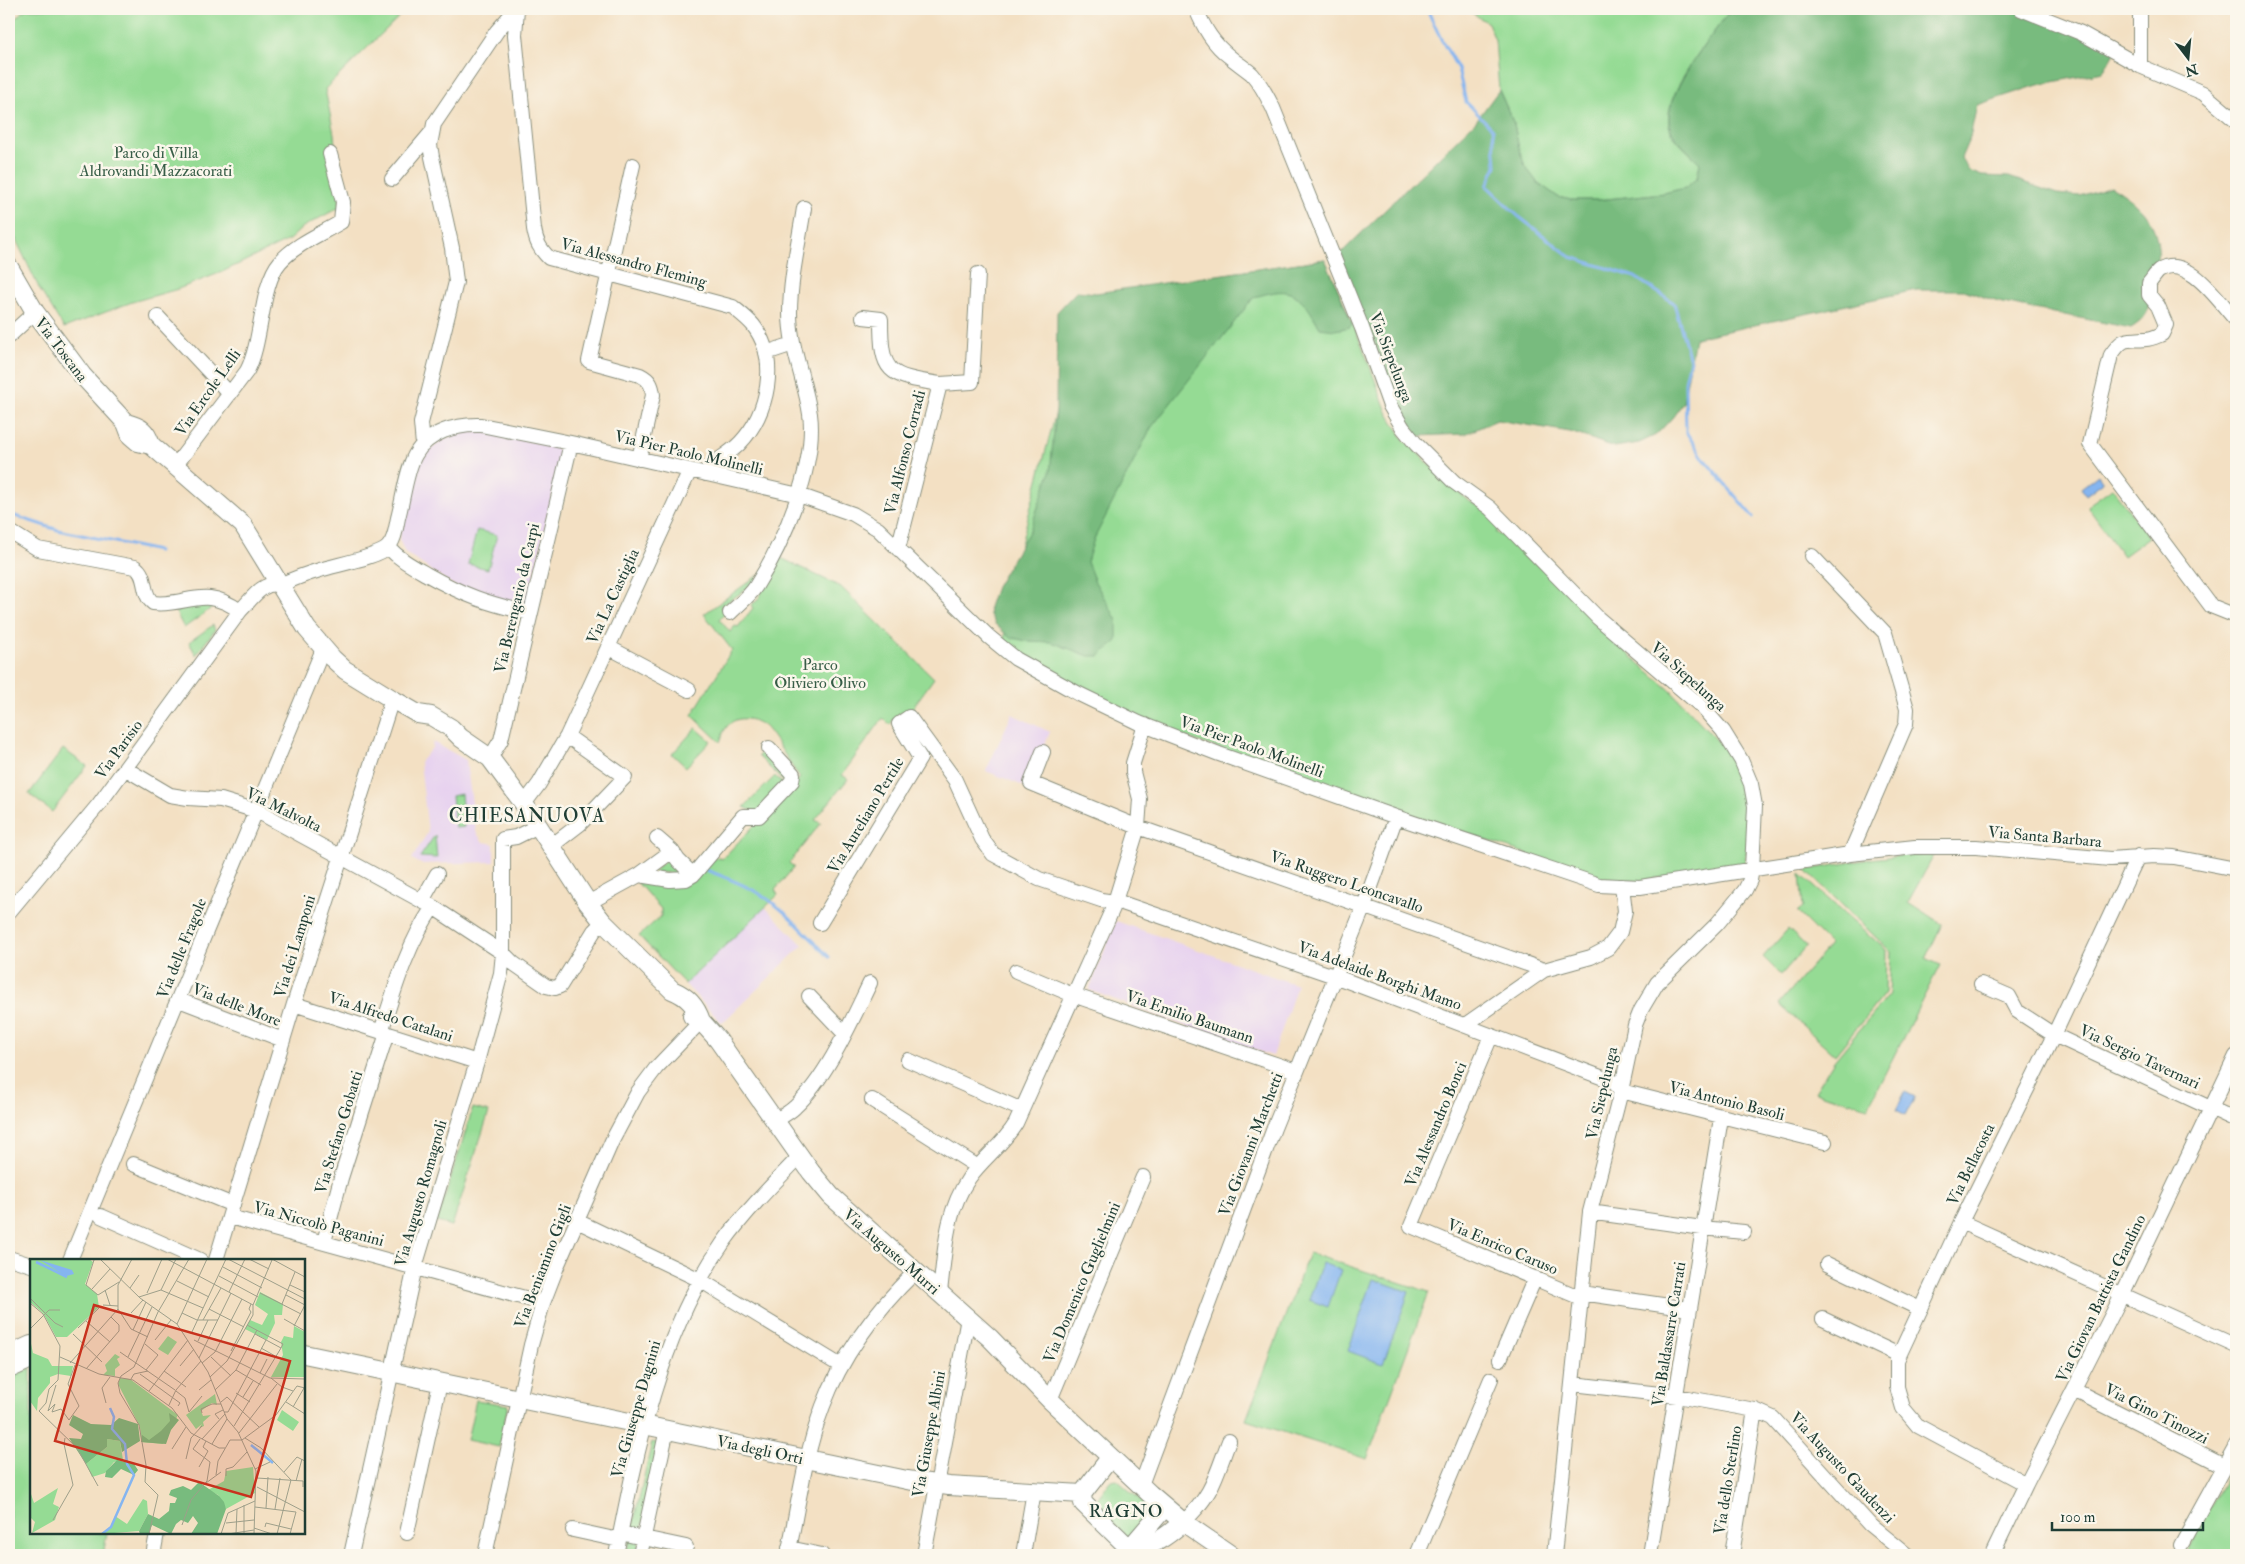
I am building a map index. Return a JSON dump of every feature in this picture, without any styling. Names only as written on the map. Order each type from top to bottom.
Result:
[{"type":"main road","name":"Via Toscana","points":[[9,267],[35,312],[91,387],[126,423],[131,436],[138,442],[151,444],[243,526],[280,585]]},
{"type":"main road","name":"Via Augusto Murri","points":[[280,585],[307,629],[345,670],[418,714],[431,716],[446,724],[461,738],[490,758],[524,804],[588,903],[603,922],[672,990],[683,994],[697,1008],[701,1021],[735,1061],[811,1172],[832,1196],[968,1318],[1050,1400],[1140,1485],[1183,1522],[1231,1555]]},
{"type":"main road","points":[[9,1355],[30,1345]]},
{"type":"main road","name":"Via degli Orti","points":[[305,1354],[646,1424],[808,1460],[938,1485],[1082,1494]]},
{"type":"main road","points":[[9,1369],[30,1359]]},
{"type":"main road","points":[[1110,1458],[1082,1494],[1083,1503],[1129,1552]]},
{"type":"main road","points":[[1129,1552],[1132,1543],[1165,1507]]},
{"type":"main road","points":[[1129,1552],[1164,1538],[1183,1522]]},
{"type":"street","points":[[516,9],[497,31],[434,124],[431,133],[432,157],[452,248],[456,282],[421,423],[422,445],[414,456],[396,529],[388,547],[406,563],[458,592],[494,606],[530,613]]},
{"type":"street","name":"Via Alessandro Fleming","points":[[516,9],[515,36],[536,241],[549,258],[733,307],[754,326],[766,353],[768,374],[759,416],[740,444],[710,466],[706,474]]},
{"type":"street","name":"Via Siepelunga","points":[[1196,9],[1202,25],[1211,39],[1250,72],[1262,86],[1273,108],[1362,328],[1390,406],[1403,428],[1416,444],[1454,482],[1490,508],[1598,618],[1702,706],[1723,731],[1741,760],[1751,784],[1755,806],[1750,880],[1740,896],[1712,930],[1664,976],[1641,1010],[1635,1025],[1590,1212],[1554,1555]]},
{"type":"street","points":[[2021,9],[2082,33],[2140,66],[2203,92],[2236,121]]},
{"type":"street","points":[[2140,9],[2140,66]]},
{"type":"street","points":[[392,179],[431,133]]},
{"type":"street","name":"Via Ercole Lelli","points":[[175,466],[247,371],[254,357],[269,287],[280,263],[294,249],[341,222],[342,202],[330,154]]},
{"type":"street","points":[[633,165],[589,361],[648,379],[652,387],[653,396],[639,459]]},
{"type":"street","points":[[730,613],[756,587],[776,549],[799,495],[810,446],[810,412],[793,344],[791,294],[804,208]]},
{"type":"street","points":[[2236,320],[2206,287],[2184,269],[2169,267],[2158,271],[2149,283],[2149,296],[2158,306],[2166,325],[2162,334],[2147,339],[2127,338],[2119,344],[2111,356],[2090,444],[2211,606],[2236,616]]},
{"type":"street","name":"Via Alfonso Corradi","points":[[898,549],[940,384],[972,382],[978,274]]},
{"type":"street","points":[[9,336],[35,312]]},
{"type":"street","points":[[158,317],[230,394]]},
{"type":"street","points":[[863,317],[881,319],[881,352],[889,368],[907,379],[940,384]]},
{"type":"street","points":[[766,353],[793,344]]},
{"type":"street","name":"Via Pier Paolo Molinelli","points":[[422,445],[452,427],[467,424],[481,425],[571,443],[799,495],[853,514],[878,529],[989,637],[1016,659],[1079,694],[1145,725],[1219,754],[1396,817],[1576,878],[1599,884],[1640,887],[1752,869]]},
{"type":"street","name":"Via Berengario da Carpi","points":[[490,758],[501,740],[571,443]]},
{"type":"street","name":"Via La Castiglia","points":[[524,804],[543,778],[567,736],[690,470]]},
{"type":"street","points":[[9,531],[38,549],[135,567],[143,575],[148,598],[153,602],[208,597],[233,606],[244,606]]},
{"type":"street","name":"Via Parisio","points":[[9,912],[99,804],[126,769],[193,673],[244,606],[264,586],[271,584],[280,585],[321,569],[379,553],[388,547]]},
{"type":"street","points":[[1812,556],[1885,633],[1907,709],[1906,724],[1850,854]]},
{"type":"street","points":[[608,647],[689,690]]},
{"type":"street","name":"Via delle Fragole","points":[[70,1259],[323,648]]},
{"type":"street","name":"Via dei Lamponi","points":[[216,1259],[340,857],[392,699]]},
{"type":"street","name":"Via Aureliano Pertile","points":[[820,923],[920,758],[899,724],[909,717],[955,780],[982,839],[993,854],[1039,879],[1101,900],[1115,902]]},
{"type":"street","points":[[940,1292],[952,1209],[969,1178],[1008,1137],[1022,1110],[1115,902],[1138,827],[1140,799],[1133,772],[1133,763],[1145,725]]},
{"type":"street","points":[[550,846],[580,824],[625,777],[567,736]]},
{"type":"street","points":[[639,875],[670,880],[693,875],[743,816],[759,816],[792,781],[793,774],[768,748]]},
{"type":"street","name":"Via Ruggero Leoncavallo","points":[[1044,752],[1030,783],[1138,827],[1544,970]]},
{"type":"street","name":"Via Malvolta","points":[[126,769],[170,794],[226,801],[257,811],[427,904],[503,953],[546,986],[555,988],[560,986],[597,928],[603,922]]},
{"type":"street","name":"Via Giovanni Marchetti","points":[[1140,1485],[1296,1070],[1364,906],[1396,817]]},
{"type":"street","name":"Via Augusto Romagnoli","points":[[351,1555],[415,1267],[477,1062],[500,973],[503,953],[503,839],[516,837],[538,826]]},
{"type":"street","points":[[658,838],[693,875]]},
{"type":"street","name":"Via Santa Barbara","points":[[1752,869],[1884,849],[1943,847],[2001,849],[2110,859],[2138,856],[2174,857],[2236,869]]},
{"type":"street","points":[[588,903],[639,875],[672,851]]},
{"type":"street","name":"Via Bellacosta","points":[[2026,1484],[1918,1426],[1903,1408],[1897,1386],[1899,1355],[1961,1222],[2054,1035],[2138,856]]},
{"type":"street","points":[[427,904],[438,874]]},
{"type":"street","points":[[1465,1026],[1544,970],[1591,957],[1608,948],[1620,932],[1625,911],[1622,886]]},
{"type":"street","name":"Via Adelaide Borghi Mamo","points":[[1115,902],[1334,976],[1614,1082],[1620,1091]]},
{"type":"street","name":"Via Stefano Gobatti","points":[[324,1242],[340,1178],[402,965],[413,947],[427,904]]},
{"type":"street","name":"Via Emilio Baumann","points":[[1016,971],[1073,995],[1296,1070]]},
{"type":"street","points":[[776,1120],[795,1107],[816,1082],[845,1034],[870,983]]},
{"type":"street","points":[[1981,984],[2009,996],[2018,1011],[2054,1035]]},
{"type":"street","points":[[809,996],[845,1034]]},
{"type":"street","name":"Via delle More","points":[[179,1000],[283,1040]]},
{"type":"street","name":"Via Alfredo Catalani","points":[[294,1004],[477,1062]]},
{"type":"street","name":"Via Beniamino Gigli","points":[[485,1555],[519,1399],[543,1303],[576,1221],[612,1141],[638,1092],[656,1068],[701,1021]]},
{"type":"street","name":"Via Sergio Tavernari","points":[[2054,1035],[2236,1120]]},
{"type":"street","name":"Via Alessandro Bonci","points":[[1410,1226],[1491,1036]]},
{"type":"street","name":"Via Giovan Battista Gandino","points":[[1992,1555],[2122,1295],[2236,1056]]},
{"type":"street","points":[[908,1060],[1022,1110]]},
{"type":"street","name":"Via Antonio Basoli","points":[[1620,1091],[1721,1118],[1825,1142]]},
{"type":"street","points":[[872,1100],[978,1167]]},
{"type":"street","name":"Via Baldassarre Carrati","points":[[1650,1555],[1721,1118]]},
{"type":"street","name":"Via Giuseppe Dagnini","points":[[616,1555],[646,1424],[666,1354],[700,1280],[738,1224],[801,1155]]},
{"type":"street","points":[[133,1164],[232,1211]]},
{"type":"street","name":"Via Domenico Guglielmini","points":[[1050,1400],[1143,1177]]},
{"type":"street","name":"Via Niccolò Paganini","points":[[232,1211],[324,1242],[543,1303]]},
{"type":"street","points":[[1590,1212],[1744,1232]]},
{"type":"street","points":[[101,1216],[198,1259]]},
{"type":"street","points":[[576,1221],[700,1280],[841,1366]]},
{"type":"street","points":[[1961,1222],[2236,1346]]},
{"type":"street","name":"Via Enrico Caruso","points":[[1410,1226],[1582,1296],[1689,1309]]},
{"type":"street","points":[[9,1258],[30,1265]]},
{"type":"street","points":[[1827,1264],[1920,1310]]},
{"type":"street","points":[[822,1555],[788,1552],[808,1460],[822,1407],[841,1366],[875,1317],[916,1271]]},
{"type":"street","points":[[1500,1359],[1535,1278]]},
{"type":"street","name":"Via Giuseppe Albini","points":[[924,1555],[968,1318]]},
{"type":"street","points":[[1823,1319],[1899,1355]]},
{"type":"street","points":[[1417,1555],[1492,1379]]},
{"type":"street","points":[[407,1533],[440,1383]]},
{"type":"street","name":"Via Augusto Gaudenzi","points":[[1573,1384],[1677,1396],[1755,1410],[1773,1418],[1869,1524],[1907,1555]]},
{"type":"street","name":"Via Gino Tinozzi","points":[[2074,1390],[2224,1466]]},
{"type":"street","name":"Via dello Sterlino","points":[[1732,1555],[1755,1410]]},
{"type":"street","points":[[640,1555],[668,1429]]},
{"type":"street","points":[[1183,1522],[1198,1509],[1206,1497],[1229,1441]]},
{"type":"street","points":[[2181,1545],[2236,1445]]},
{"type":"street","points":[[1023,1555],[1034,1491]]},
{"type":"street","points":[[572,1530],[644,1537],[686,1547]]},
{"type":"street","points":[[153,1555],[157,1534]]},
{"type":"shaded area","points":[[468,431],[486,432],[554,446],[562,453],[529,597],[524,607],[473,598],[405,553],[399,539],[412,485],[419,465],[427,453],[441,441],[455,434]]},
{"type":"shaded area","points":[[1012,714],[1050,732],[1026,787],[986,771]]},
{"type":"shaded area","points":[[433,742],[466,760],[476,832],[483,842],[494,844],[494,862],[421,864],[412,859],[428,832],[420,762],[432,748]]},
{"type":"shaded area","points":[[765,907],[803,945],[722,1023],[685,984]]},
{"type":"shaded area","points":[[1116,921],[1297,985],[1273,1056],[1218,1038],[1089,990]]},
{"type":"green space","name":"Parco di Villa Aldrovandi Mazzacorati","points":[[26,9],[407,9],[325,89],[334,134],[340,207],[303,227],[289,240],[222,272],[178,289],[132,302],[64,328],[40,290],[9,225],[9,24]]},
{"type":"green space","points":[[1475,9],[1731,9],[1689,68],[1672,102],[1669,118],[1671,131],[1700,163],[1697,178],[1685,188],[1664,193],[1597,200],[1571,200],[1558,197],[1537,182],[1525,167],[1514,124],[1499,90],[1495,40],[1488,23],[1469,11]]},
{"type":"green space","points":[[1731,9],[2019,9],[2117,48],[2103,72],[2038,85],[1977,105],[1970,137],[1961,158],[1969,171],[1982,176],[2009,177],[2057,194],[2080,196],[2111,186],[2127,196],[2148,218],[2154,229],[2157,242],[2157,272],[2154,290],[2149,308],[2144,317],[2131,328],[1998,302],[1964,290],[1916,290],[1695,338],[1683,403],[1656,435],[1639,443],[1615,447],[1570,432],[1497,420],[1465,434],[1418,436],[1398,403],[1338,256],[1476,121],[1499,90],[1514,124],[1525,166],[1537,182],[1558,197],[1571,200],[1598,200],[1664,193],[1685,188],[1697,178],[1700,163],[1672,132],[1669,119],[1672,103],[1689,68]]},
{"type":"green space","points":[[1325,259],[1361,343],[1387,412],[1404,440],[1467,500],[1482,508],[1500,525],[1496,533],[1507,538],[1549,570],[1616,643],[1670,690],[1726,750],[1744,775],[1750,797],[1750,832],[1744,864],[1638,881],[1597,878],[1153,726],[1100,704],[1023,656],[1004,640],[1009,589],[1087,295]]},
{"type":"green space","points":[[1325,259],[1352,323],[1350,327],[1335,330],[1320,328],[1303,301],[1286,292],[1274,292],[1254,297],[1151,428],[1094,539],[1087,562],[1095,582],[1117,620],[1117,641],[1099,656],[1089,656],[1051,642],[1026,641],[1009,637],[995,624],[990,615],[989,607],[996,587],[1030,530],[1050,472],[1056,411],[1057,312],[1077,291],[1096,293]]},
{"type":"green space","points":[[2112,488],[2149,537],[2123,556],[2087,506]]},
{"type":"green space","points":[[477,530],[497,535],[488,569],[468,564]]},
{"type":"green space","name":"Parco Oliviero Olivo","points":[[781,558],[841,587],[934,678],[911,710],[898,714],[890,725],[883,718],[842,775],[848,779],[815,820],[821,823],[789,863],[794,867],[775,890],[778,895],[685,984],[639,936],[661,916],[661,909],[635,880],[670,884],[716,857],[722,859],[800,778],[773,736],[760,723],[749,719],[734,721],[725,729],[720,742],[692,715],[732,650],[704,614],[758,575],[754,584],[720,607],[726,613],[719,619],[730,632],[735,626],[738,627],[753,608],[751,605],[758,600],[768,578],[771,578]]},
{"type":"green space","points":[[209,601],[214,604],[213,607],[184,628],[173,607]]},
{"type":"green space","points":[[213,625],[215,630],[196,655],[189,642]]},
{"type":"green space","points":[[696,728],[711,741],[686,767],[672,754]]},
{"type":"green space","points":[[63,749],[87,766],[52,812],[29,794]]},
{"type":"green space","points":[[764,750],[790,776],[784,782],[758,756]]},
{"type":"green space","points":[[775,776],[784,785],[757,813],[744,807]]},
{"type":"green space","points":[[461,794],[464,827],[455,828],[452,796]]},
{"type":"green space","points":[[435,835],[437,858],[420,857]]},
{"type":"green space","points":[[1936,852],[1908,902],[1942,924],[1926,958],[1940,965],[1868,1107],[1815,1092],[1834,1061],[1889,994],[1891,952],[1806,870],[1870,859]]},
{"type":"green space","points":[[669,857],[688,874],[653,872]]},
{"type":"green space","points":[[1800,874],[1886,950],[1885,993],[1835,1055],[1779,1004],[1830,945],[1797,912],[1803,907]]},
{"type":"green space","points":[[1788,929],[1806,946],[1781,975],[1763,957]]},
{"type":"green space","points":[[473,1108],[489,1112],[452,1226],[437,1222]]},
{"type":"green space","points":[[1309,1253],[1429,1292],[1367,1459],[1246,1420]]},
{"type":"green space","points":[[30,1368],[30,1534],[107,1534],[103,1555],[9,1555],[9,1377]]},
{"type":"green space","points":[[476,1400],[508,1405],[499,1447],[467,1440]]},
{"type":"green space","points":[[652,1442],[661,1444],[636,1555],[626,1555]]},
{"type":"green space","points":[[2236,1457],[2236,1555],[2185,1555]]},
{"type":"green space","points":[[1117,1480],[1150,1508],[1151,1513],[1128,1538],[1092,1506],[1110,1481]]},
{"type":"water","points":[[2098,475],[2103,482],[2086,495],[2081,488]]},
{"type":"water","points":[[1905,1092],[1915,1097],[1906,1115],[1896,1110]]},
{"type":"water","points":[[1322,1263],[1341,1270],[1328,1307],[1309,1300]]},
{"type":"water","points":[[1373,1279],[1409,1292],[1383,1364],[1348,1351]]},
{"type":"waterway","points":[[1427,9],[1458,69],[1466,102],[1493,129],[1496,166],[1487,186],[1518,216],[1571,257],[1635,277],[1674,303],[1690,360],[1685,382],[1686,432],[1704,459],[1753,517]]},
{"type":"waterway","points":[[9,514],[58,530],[158,551]]},
{"type":"waterway","points":[[706,870],[747,887],[770,900],[796,923],[829,957]]},
{"type":"district","name":"CHIESANUOVA","points":[[527,815]]},
{"type":"district","name":"RAGNO","points":[[1126,1511]]}]
